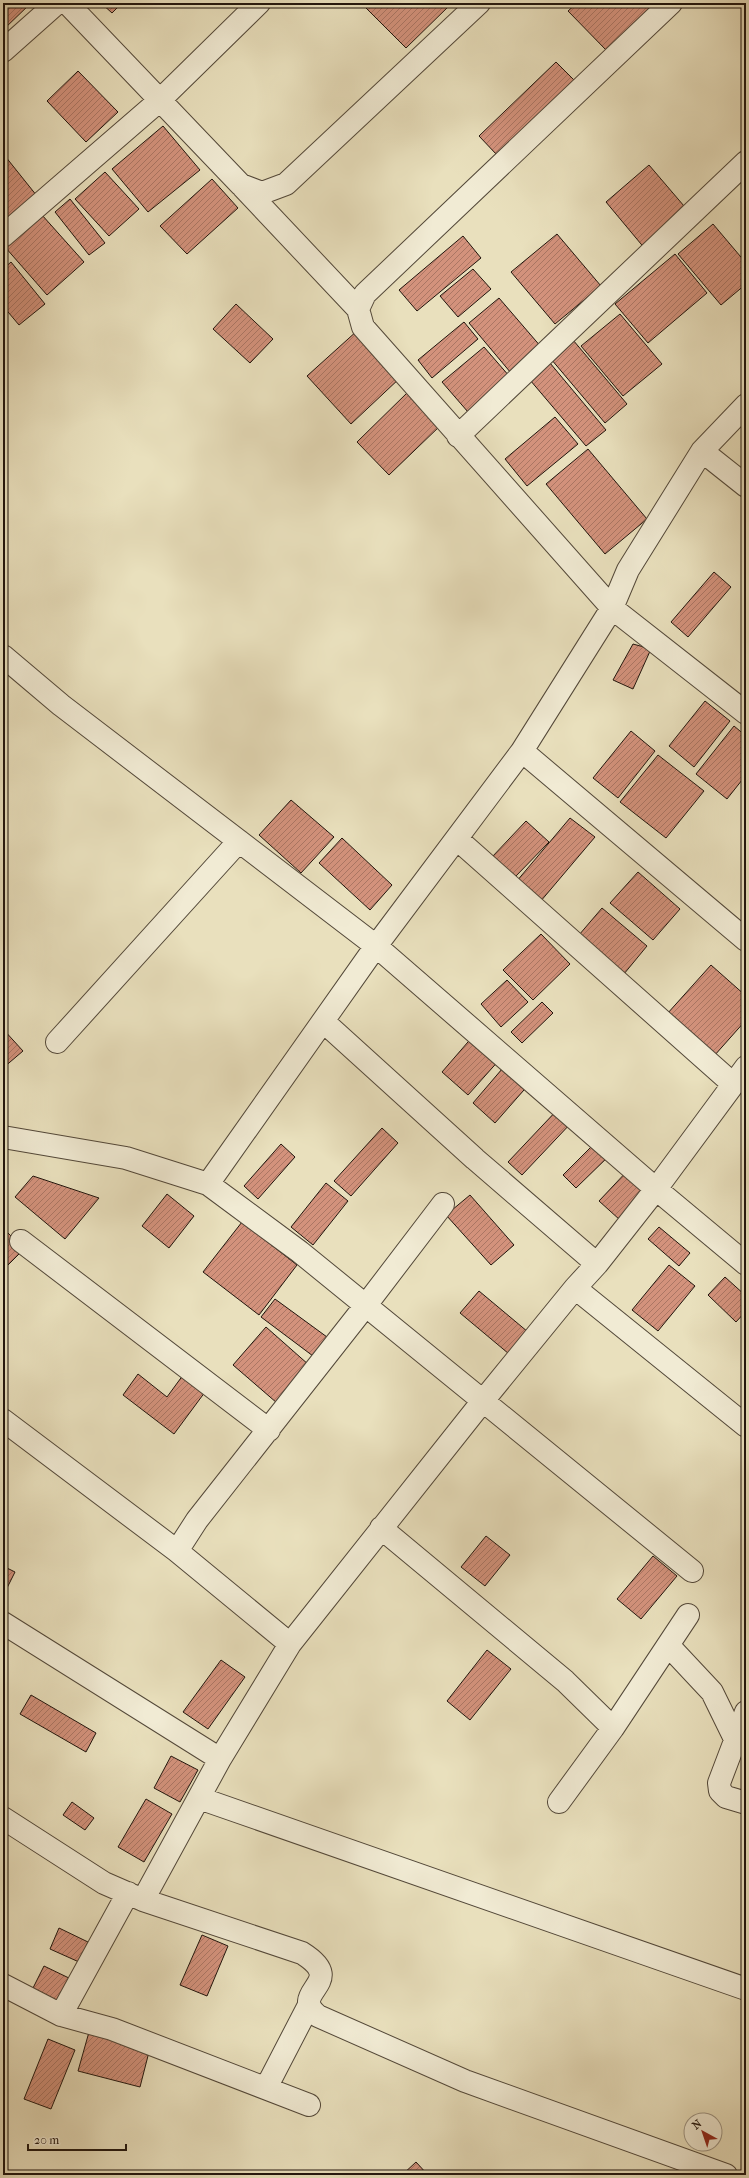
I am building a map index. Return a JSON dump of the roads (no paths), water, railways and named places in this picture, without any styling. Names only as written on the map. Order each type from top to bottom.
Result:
[{"type":"street","points":[[3,51],[57,3]]},
{"type":"street","points":[[67,3],[118,55],[159,101],[241,185],[358,310],[363,327],[612,608],[746,713]]},
{"type":"street","points":[[3,236],[159,101],[259,3]]},
{"type":"street","points":[[241,185],[262,193],[286,184],[479,3]]},
{"type":"street","points":[[358,310],[365,294],[671,3]]},
{"type":"street","points":[[458,436],[746,162]]},
{"type":"street","points":[[208,1184],[324,1022],[376,946],[522,751],[612,608],[632,564],[702,451],[746,405]]},
{"type":"street","points":[[702,451],[746,486]]},
{"type":"street","points":[[3,656],[61,705],[376,946],[656,1189],[746,1264]]},
{"type":"street","points":[[522,751],[746,940]]},
{"type":"street","points":[[457,839],[733,1084]]},
{"type":"street","points":[[58,1042],[239,841]]},
{"type":"street","points":[[324,1022],[475,1158],[597,1264]]},
{"type":"street","points":[[61,2015],[135,1896],[199,1798],[220,1759],[290,1644],[482,1402],[575,1288],[597,1264],[656,1189],[746,1067]]},
{"type":"street","points":[[3,1136],[126,1158],[208,1184],[300,1252],[482,1402],[692,1571]]},
{"type":"street","points":[[176,1551],[197,1520],[366,1306],[443,1204]]},
{"type":"street","points":[[21,1241],[268,1430]]},
{"type":"street","points":[[575,1288],[746,1426]]},
{"type":"street","points":[[3,1420],[176,1551],[290,1644]]},
{"type":"street","points":[[381,1528],[565,1681],[613,1728]]},
{"type":"street","points":[[559,1802],[613,1728],[688,1615]]},
{"type":"street","points":[[3,1623],[220,1759]]},
{"type":"street","points":[[668,1645],[712,1692],[736,1741]]},
{"type":"street","points":[[746,1712],[719,1783],[720,1791],[726,1797],[746,1803]]},
{"type":"street","points":[[199,1798],[746,1989]]},
{"type":"street","points":[[3,1818],[104,1883],[135,1896],[302,1953],[315,1961],[322,1974],[310,1998],[309,2005],[266,2088]]},
{"type":"street","points":[[3,1985],[61,2015],[112,2029],[309,2105]]},
{"type":"street","points":[[309,2005],[318,2016],[465,2081],[726,2175]]}]
